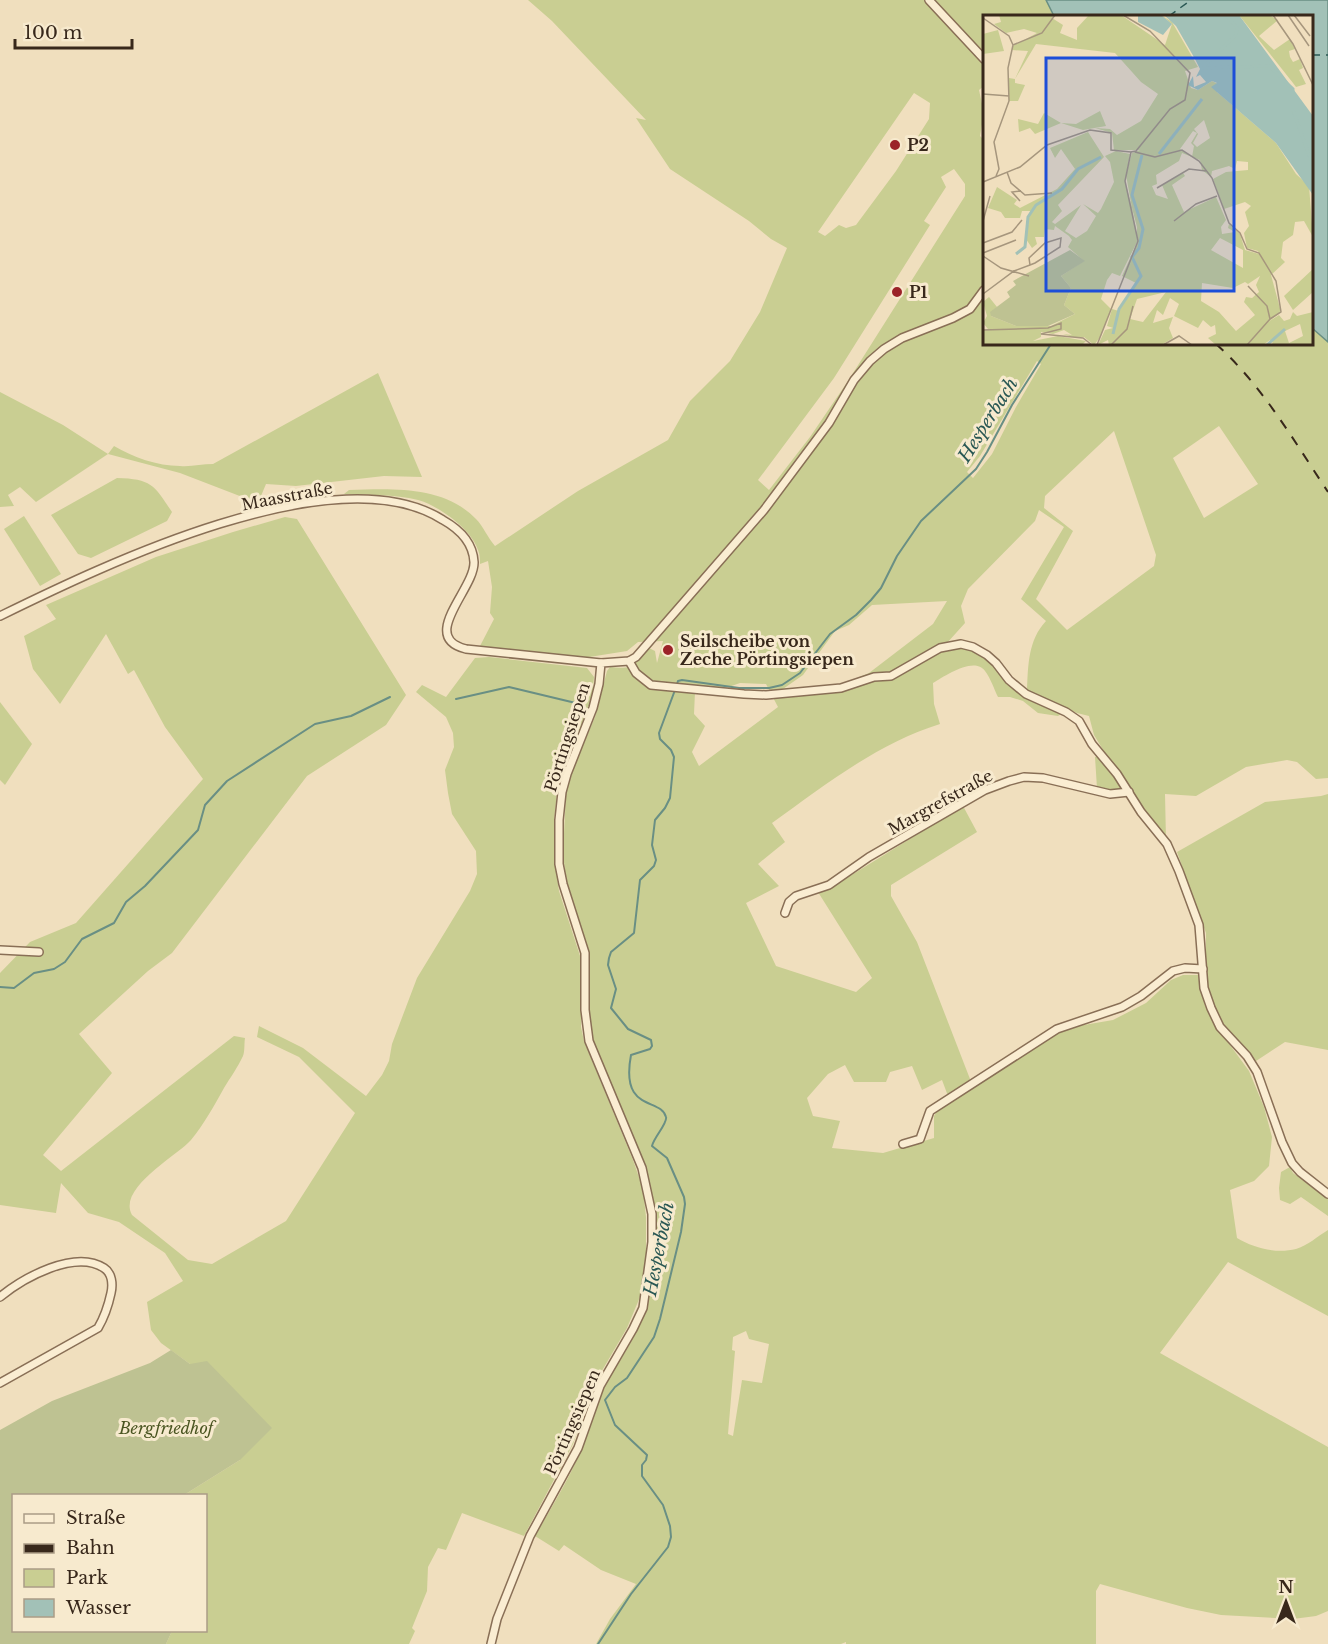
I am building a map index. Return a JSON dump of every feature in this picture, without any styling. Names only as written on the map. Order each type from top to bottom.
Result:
[{"type":"street","points":[[929,0],[983,58]]},
{"type":"street","points":[[983,291],[970,309],[902,338],[870,361],[854,380],[829,423],[764,510],[636,657],[628,661],[647,684],[765,695],[841,688],[874,677],[886,677],[896,674],[940,648],[967,645],[987,655],[1009,680],[1026,694],[1066,712],[1079,721],[1092,744],[1117,774],[1141,812],[1167,844],[1199,925],[1204,988],[1210,1008],[1220,1027],[1247,1056],[1257,1072],[1288,1156],[1300,1172],[1328,1194]]},
{"type":"street","name":"Maasstraße","points":[[0,616],[117,562],[191,534],[264,512],[309,503],[337,499],[369,499],[428,510],[456,528],[467,540],[473,552],[474,564],[472,575],[447,628],[447,635],[453,643],[466,649],[600,663]]},
{"type":"street","name":"Pörtingsiepen","points":[[491,1644],[497,1619],[530,1536],[578,1448],[600,1386],[643,1308],[652,1242],[652,1214],[642,1168],[589,1041],[585,1010],[585,952],[563,884],[559,864],[561,796],[567,774],[593,708],[599,684],[600,663],[628,661]]},
{"type":"street","name":"Margrefstraße","points":[[785,913],[789,902],[796,896],[829,885],[869,857],[978,794],[1009,781],[1024,777],[1043,778],[1110,794],[1129,792]]},
{"type":"street","points":[[0,950],[39,952]]},
{"type":"street","points":[[903,1144],[920,1139],[930,1111],[1057,1029],[1074,1022],[1099,1017],[1122,1007],[1141,996],[1173,971],[1185,968],[1203,969]]},
{"type":"street","points":[[0,1296],[26,1278],[60,1265],[84,1261],[106,1269],[113,1287],[107,1314],[98,1328],[2,1382],[0,1374]]},
{"type":"green space","points":[[528,0],[1046,0],[1054,15],[983,15],[983,87],[979,90],[983,108],[980,136],[983,139],[983,345],[1313,345],[1313,329],[1328,342],[1328,778],[1316,779],[1297,762],[1287,760],[1246,767],[1196,796],[1165,794],[1166,840],[1143,810],[1130,787],[1115,791],[1097,788],[1095,757],[1105,753],[1094,735],[1089,716],[1027,691],[1032,645],[1046,621],[1021,599],[1064,527],[1039,510],[1035,521],[968,589],[961,606],[965,623],[947,643],[973,649],[988,658],[1009,684],[1061,714],[1058,716],[1038,713],[1023,701],[1010,697],[998,697],[987,674],[980,667],[967,666],[933,683],[934,704],[940,724],[895,742],[853,766],[772,823],[785,842],[758,864],[779,886],[746,903],[776,966],[856,992],[872,978],[818,892],[829,889],[963,806],[977,832],[891,885],[891,896],[917,942],[970,1079],[968,1083],[948,1096],[942,1080],[922,1090],[912,1066],[890,1072],[886,1082],[854,1082],[845,1065],[828,1074],[807,1098],[813,1116],[840,1121],[832,1148],[883,1153],[934,1138],[934,1116],[940,1107],[1056,1034],[1078,1026],[1113,1020],[1146,1003],[1171,980],[1183,975],[1198,975],[1205,1006],[1219,1030],[1249,1071],[1264,1107],[1272,1137],[1269,1166],[1254,1181],[1230,1190],[1237,1238],[1251,1245],[1281,1251],[1304,1246],[1328,1230],[1328,1316],[1228,1262],[1160,1353],[1328,1447],[1328,1611],[1316,1616],[1293,1619],[1221,1615],[1100,1584],[1096,1591],[1096,1644],[846,1644],[846,1642],[841,1644],[596,1644],[610,1619],[636,1584],[601,1570],[564,1545],[559,1551],[535,1536],[576,1462],[598,1402],[634,1336],[643,1316],[653,1275],[656,1231],[650,1189],[645,1168],[592,1038],[588,1014],[590,969],[588,953],[566,881],[563,853],[566,794],[572,771],[595,717],[607,671],[610,667],[624,668],[633,665],[649,648],[655,651],[657,663],[663,641],[638,642],[627,651],[583,658],[480,646],[494,619],[490,613],[492,587],[488,561],[480,564],[479,552],[469,534],[435,507],[418,500],[344,494],[349,490],[382,489],[416,491],[448,500],[463,508],[476,519],[495,546],[578,491],[668,440],[690,401],[730,361],[760,312],[787,248],[670,169],[636,118],[646,120],[552,21]],"holes":[[[914,93],[930,103],[929,119],[896,171],[856,225],[846,228],[839,225],[825,236],[818,232]],[[954,169],[965,184],[965,196],[848,381],[810,437],[769,490],[758,480],[834,378],[930,225],[924,221],[946,187],[941,177]],[[1037,361],[1041,364],[992,454],[973,478],[967,472],[980,456]],[[1219,426],[1258,484],[1204,518],[1173,458]],[[1114,431],[1156,555],[1154,566],[1067,630],[1036,599],[1073,531],[1044,508],[1045,496]],[[947,601],[933,624],[869,673],[839,686],[783,689],[803,675],[835,631],[849,625],[872,605]],[[740,683],[766,684],[778,707],[699,766],[692,752],[705,726],[694,714],[695,692],[723,689]],[[746,1331],[749,1339],[769,1344],[762,1383],[742,1380],[733,1436],[728,1434],[735,1351],[732,1350],[733,1337]]]},
{"type":"green space","points":[[378,373],[422,477],[384,476],[296,486],[266,484],[258,503],[180,473],[108,454],[114,446],[154,463],[184,466],[213,464]]},
{"type":"green space","points":[[0,392],[63,425],[108,454],[36,502],[20,487],[8,495],[14,506],[0,507]]},
{"type":"green space","points":[[117,478],[138,480],[151,485],[172,512],[167,521],[91,558],[78,554],[51,515]]},
{"type":"green space","points":[[24,516],[61,574],[40,586],[4,529]]},
{"type":"green space","points":[[285,517],[297,519],[406,695],[386,725],[307,776],[172,953],[148,971],[79,1034],[112,1073],[43,1155],[61,1171],[234,1036],[245,1038],[243,1056],[209,1115],[184,1147],[140,1184],[133,1194],[130,1205],[132,1215],[188,1260],[212,1264],[286,1221],[355,1113],[299,1057],[257,1037],[259,1026],[303,1048],[366,1096],[382,1075],[389,1061],[392,1044],[417,978],[470,891],[477,874],[476,851],[452,814],[448,793],[445,770],[454,747],[453,733],[446,717],[416,692],[422,685],[446,697],[475,658],[489,657],[587,668],[594,677],[592,698],[558,783],[554,820],[555,863],[559,891],[582,962],[581,1027],[584,1041],[643,1189],[646,1256],[640,1297],[627,1328],[593,1386],[573,1444],[524,1536],[462,1513],[446,1550],[438,1548],[428,1567],[427,1591],[412,1628],[415,1631],[409,1644],[166,1644],[172,1632],[207,1632],[207,1494],[186,1494],[240,1460],[190,1364],[161,1343],[151,1330],[147,1302],[183,1281],[165,1253],[119,1222],[88,1213],[61,1183],[56,1213],[0,1205],[0,973],[30,942],[76,923],[203,779],[165,727],[134,670],[128,674],[106,634],[60,704],[33,669],[24,636],[56,619],[46,605],[156,557]]},
{"type":"green space","points":[[0,702],[32,744],[5,785],[0,780]]},
{"type":"green space","points":[[1328,794],[1328,1050],[1285,1042],[1256,1061],[1250,1052],[1228,1032],[1211,1000],[1206,975],[1206,933],[1177,852],[1265,802]]},
{"type":"green space","points":[[1290,1167],[1293,1173],[1328,1199],[1328,1216],[1301,1197],[1290,1204],[1280,1200],[1281,1172]]},
{"type":"green space","name":"Bergfriedhof","points":[[171,1350],[190,1364],[207,1361],[272,1428],[240,1460],[186,1494],[12,1494],[12,1632],[172,1632],[166,1644],[0,1644],[0,1430],[52,1401],[150,1363]]},
{"type":"water","points":[[1046,0],[1328,0],[1328,342],[1313,329],[1313,15],[1054,15]]},
{"type":"waterway","name":"Hesperbach","points":[[677,684],[682,680],[739,688],[769,688],[782,685],[800,673],[830,634],[856,615],[881,588],[897,556],[921,521],[976,469],[1012,405],[1050,345]]},
{"type":"waterway","points":[[456,699],[509,687],[584,705]]},
{"type":"waterway","name":"Hesperbach","points":[[598,1644],[631,1594],[668,1547],[671,1537],[663,1505],[642,1476],[642,1465],[647,1455],[615,1425],[605,1400],[615,1387],[627,1378],[654,1337],[681,1232],[685,1204],[667,1158],[652,1146],[666,1117],[663,1111],[636,1095],[631,1086],[629,1073],[631,1055],[650,1049],[651,1040],[628,1029],[611,1008],[616,989],[608,965],[611,952],[634,933],[640,880],[654,866],[656,860],[652,845],[655,820],[670,798],[674,757],[671,750],[660,739],[659,733],[675,690]]},
{"type":"waterway","points":[[0,987],[14,988],[34,973],[54,969],[65,962],[82,939],[114,923],[126,902],[145,886],[198,830],[205,805],[227,781],[315,724],[351,716],[390,697]]},
{"type":"ferry route","points":[[1170,15],[1191,0]]},
{"type":"ferry route","points":[[1313,55],[1328,55]]},
{"type":"railway","points":[[1217,345],[1263,395],[1328,492]]},
{"type":"place","name":"P2","points":[[895,145]]},
{"type":"place","name":"P1","points":[[897,292]]},
{"type":"place","name":"Seilscheibe von Zeche Pörtingsiepen","points":[[668,650]]}]
